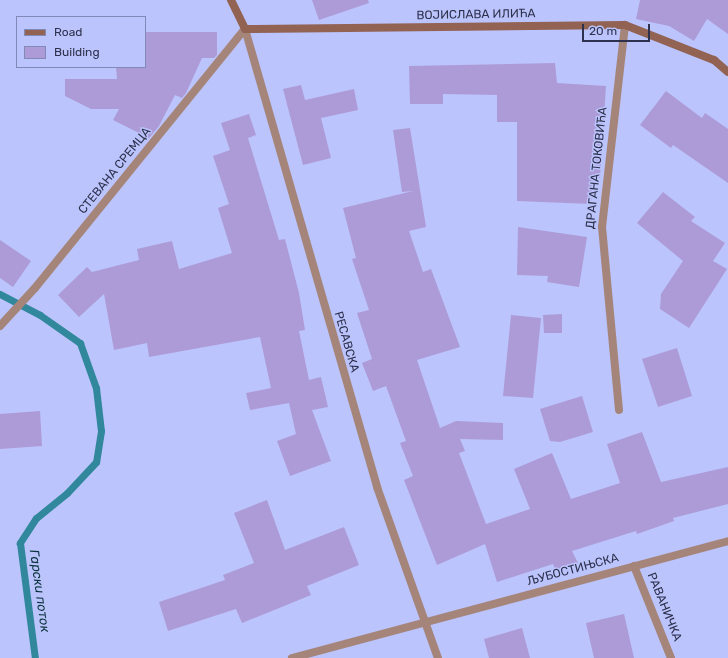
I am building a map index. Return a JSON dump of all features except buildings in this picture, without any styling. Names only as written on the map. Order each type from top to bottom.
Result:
[{"type":"street","points":[[231,0],[245,29]]},
{"type":"street","name":"ВОЈИСЛАВА ИЛИЋА","points":[[245,29],[625,25],[714,60],[728,72]]},
{"type":"street","name":"ДРАГАНА ТОКОВИЋА","points":[[619,410],[602,227],[625,25]]},
{"type":"street","name":"СТЕВАНА СРЕМЦА","points":[[0,326],[35,288],[245,29]]},
{"type":"street","name":"РЕСАВСКА","points":[[245,29],[377,488],[438,658]]},
{"type":"street","name":"ЉУБОСТИЊСКА","points":[[292,658],[728,541]]},
{"type":"street","name":"РАВАНИЧКА","points":[[634,566],[671,658]]},
{"type":"waterway","name":"Гарски поток","points":[[0,294],[40,315],[80,343],[96,388],[101,431],[96,462],[67,493],[36,518],[20,543],[35,658]]}]
